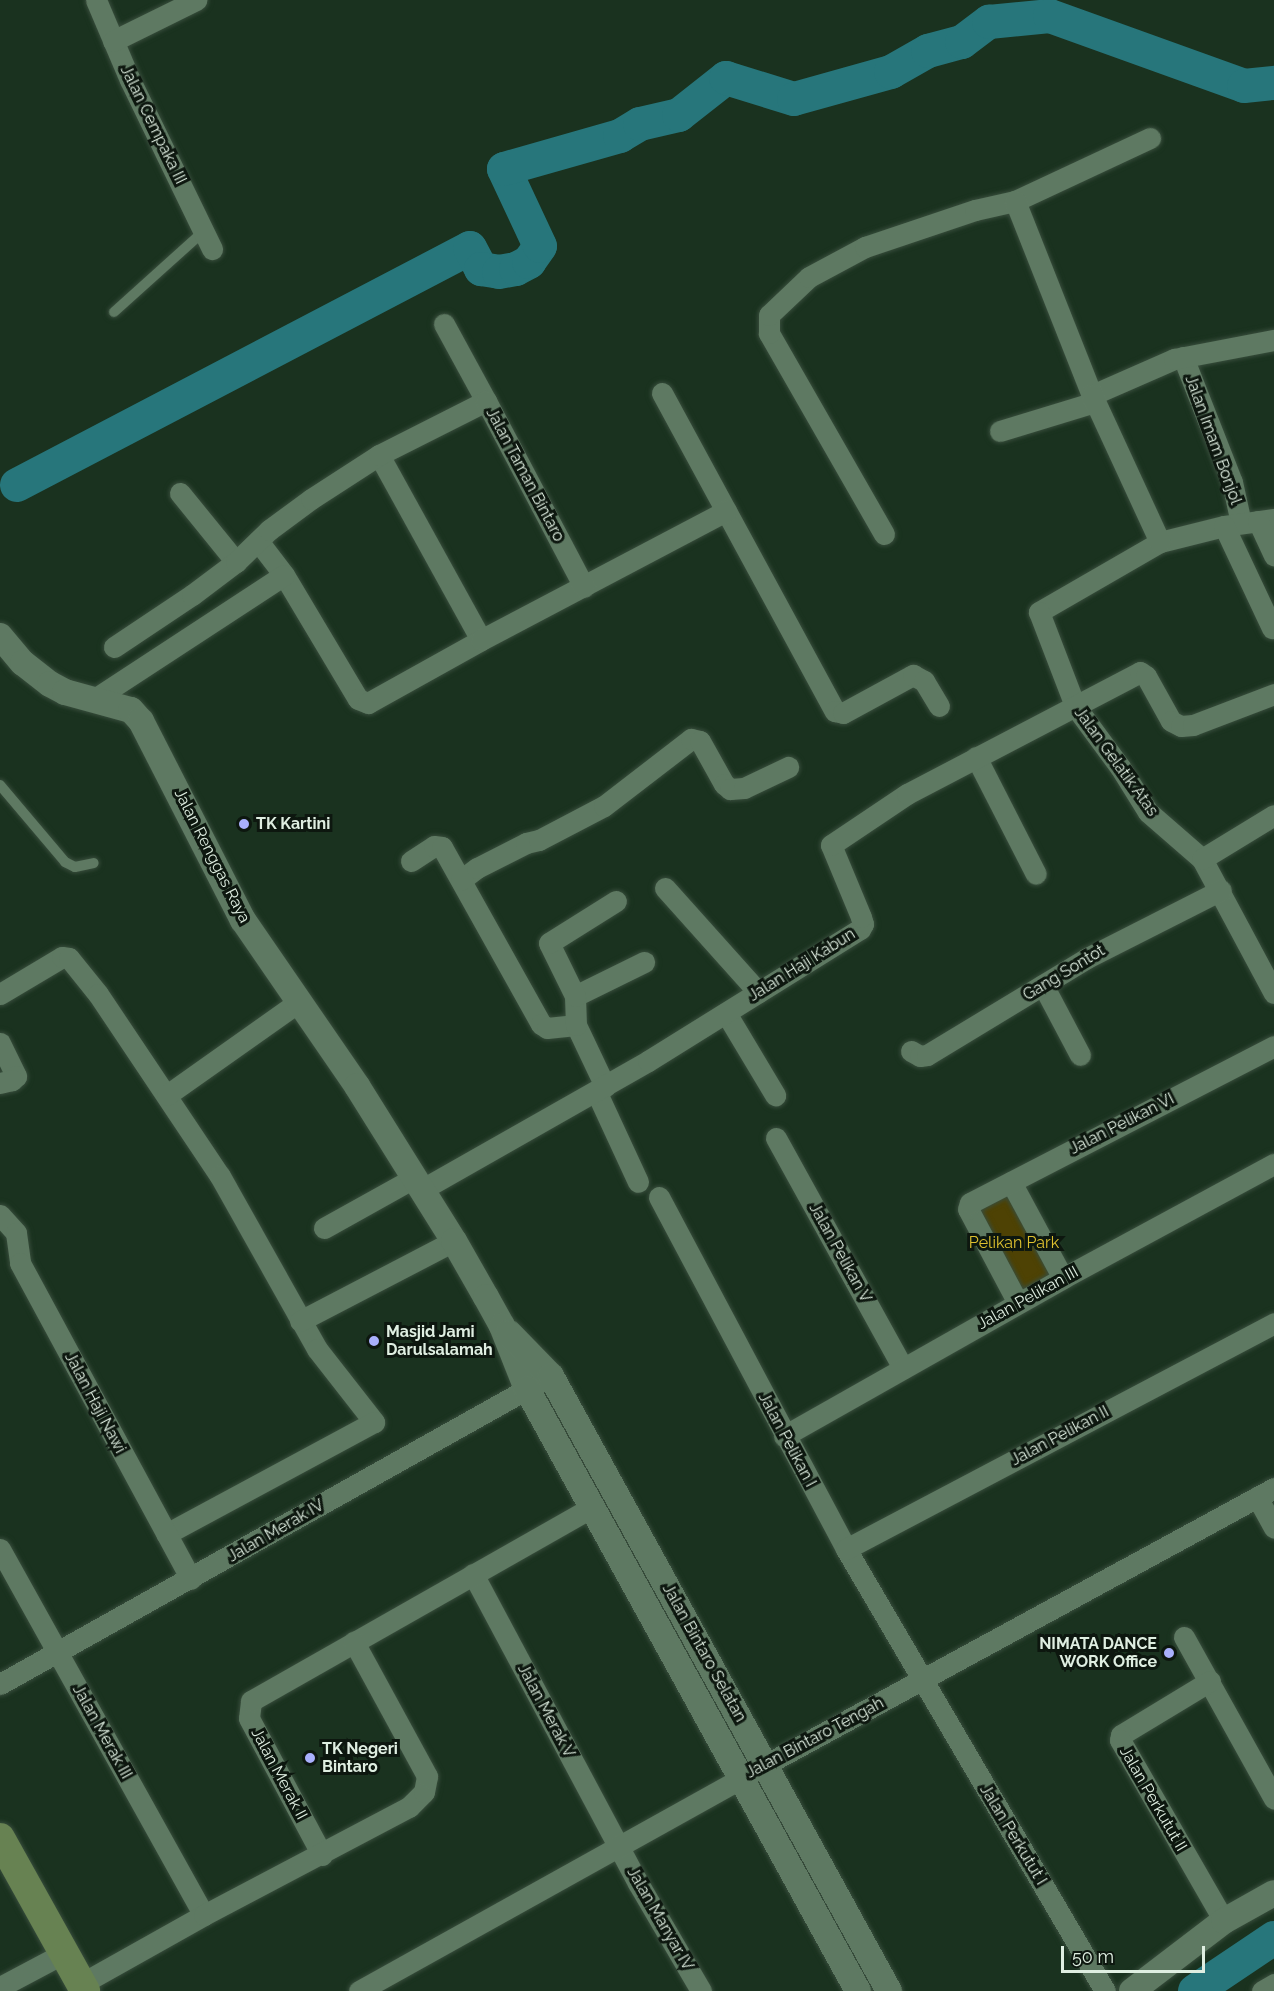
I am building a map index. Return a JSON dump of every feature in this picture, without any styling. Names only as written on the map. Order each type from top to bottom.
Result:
[{"type":"main road","points":[[0,1838],[83,1988]]},
{"type":"street","name":"Jalan Cempaka III","points":[[96,0],[113,41],[208,240]]},
{"type":"street","points":[[113,41],[196,0]]},
{"type":"street","points":[[884,534],[769,333],[769,315],[809,277],[866,247],[975,210],[1015,201],[1150,138]]},
{"type":"street","points":[[1015,201],[1094,398],[1160,542]]},
{"type":"street","points":[[444,324],[486,401]]},
{"type":"street","points":[[1000,431],[1094,398],[1166,361],[1274,340]]},
{"type":"street","name":"Jalan Imam Bonjol","points":[[1183,357],[1249,522]]},
{"type":"street","points":[[662,393],[836,711],[843,713],[913,675],[924,681],[939,706]]},
{"type":"street","name":"Jalan Taman Bintaro","points":[[114,647],[192,596],[310,499],[379,455],[486,401],[584,587]]},
{"type":"street","points":[[379,455],[481,640]]},
{"type":"street","points":[[180,494],[236,562]]},
{"type":"street","points":[[258,541],[284,575],[354,693],[363,703],[373,701],[481,640],[726,511]]},
{"type":"street","points":[[1249,522],[1274,555]]},
{"type":"street","points":[[1249,522],[1272,628]]},
{"type":"street","name":"Jalan Gelatik Atas","points":[[1249,522],[1160,542],[1039,612],[1075,706],[1120,766],[1148,812],[1202,859],[1265,956],[1274,993]]},
{"type":"street","points":[[93,700],[284,575]]},
{"type":"street","name":"Jalan Renggas Raya","points":[[0,636],[38,676],[60,690],[131,710],[141,721],[243,920],[300,1001],[418,1184]]},
{"type":"street","name":"Jalan Haji Kabun","points":[[324,1228],[418,1184],[601,1088],[860,929],[863,924],[831,845],[834,840],[907,794],[1140,672],[1146,676],[1171,721],[1181,726],[1193,725],[1274,694]]},
{"type":"street","points":[[461,880],[477,868],[526,843],[539,840],[604,806],[691,739],[700,741],[724,784],[730,789],[744,788],[788,767]]},
{"type":"street","points":[[976,757],[1036,874]]},
{"type":"street","points":[[1202,859],[1274,815]]},
{"type":"street","points":[[411,861],[439,845],[542,1024],[547,1028],[576,1025]]},
{"type":"street","points":[[665,888],[758,992]]},
{"type":"street","name":"Gang Sontot","points":[[911,1052],[920,1056],[927,1055],[1107,947],[1221,890]]},
{"type":"street","points":[[616,901],[549,943],[575,996],[576,1025],[638,1182]]},
{"type":"street","points":[[0,994],[62,957],[69,958],[98,994],[167,1095],[220,1176],[300,1321],[343,1385],[374,1422],[166,1534]]},
{"type":"street","points":[[575,996],[644,962]]},
{"type":"street","points":[[1043,985],[1080,1055]]},
{"type":"street","points":[[167,1095],[300,1001]]},
{"type":"street","points":[[726,1013],[775,1095]]},
{"type":"street","points":[[0,1042],[16,1076],[12,1080],[0,1083]]},
{"type":"street","name":"Jalan Pelikan VI","points":[[1018,1303],[968,1209],[970,1203],[1274,1046]]},
{"type":"street","name":"Jalan Pelikan V","points":[[776,1138],[903,1368]]},
{"type":"street","name":"Jalan Pelikan III","points":[[784,1436],[1063,1278],[1274,1164]]},
{"type":"street","points":[[1011,1182],[1063,1278]]},
{"type":"street","name":"Jalan Bintaro Selatan","points":[[418,1184],[454,1241],[502,1326],[527,1389],[858,1991]]},
{"type":"street","name":"Jalan Pelikan I","points":[[659,1197],[784,1436],[921,1680]]},
{"type":"street","name":"Jalan Haji Nawi","points":[[5,1219],[16,1233],[20,1263],[191,1579]]},
{"type":"street","points":[[300,1321],[454,1241]]},
{"type":"street","name":"Jalan Pelikan II","points":[[846,1550],[1274,1323]]},
{"type":"street","name":"Jalan Bintaro Selatan","points":[[502,1326],[551,1376],[889,1991]]},
{"type":"street","name":"Jalan Merak IV","points":[[0,1684],[551,1376]]},
{"type":"street","points":[[1265,1493],[1274,1528]]},
{"type":"street","name":"Jalan Bintaro Tengah","points":[[359,1991],[741,1778],[1265,1493]]},
{"type":"street","name":"Jalan Merak II","points":[[322,1854],[249,1719],[251,1701],[593,1508]]},
{"type":"street","name":"Jalan Merak III","points":[[0,1549],[204,1915]]},
{"type":"street","name":"Jalan Merak V","points":[[473,1574],[620,1847]]},
{"type":"street","points":[[1184,1637],[1274,1799]]},
{"type":"street","points":[[83,1988],[204,1915],[409,1806],[424,1791],[428,1776],[354,1642]]},
{"type":"street","name":"Jalan Perkutut I","points":[[921,1680],[1105,1991]]},
{"type":"street","name":"Jalan Perkutut II","points":[[1210,1681],[1121,1735],[1120,1740],[1224,1921]]},
{"type":"street","name":"Jalan Manyar IV","points":[[620,1847],[701,1991]]},
{"type":"street","points":[[1132,1991],[1224,1921],[1274,1893]]},
{"type":"street","points":[[0,1987],[64,1953]]},
{"type":"street","points":[[1262,1991],[1274,1984]]},
{"type":"lane","points":[[114,312],[208,240]]},
{"type":"lane","points":[[0,785],[65,862],[75,867],[94,863]]},
{"type":"green space","name":"Pelikan Park","points":[[1007,1189],[1056,1278],[1022,1297],[973,1207]]},
{"type":"waterway","points":[[17,485],[470,248],[481,269],[499,272],[516,269],[529,262],[540,246],[504,169],[620,136],[640,124],[679,115],[726,78],[794,99],[891,72],[928,51],[962,42],[989,22],[1050,16],[1244,86],[1274,83]]},
{"type":"waterway","points":[[1195,1991],[1274,1938]]},
{"type":"place","name":"TK Kartini","points":[[244,824]]},
{"type":"place","name":"Masjid Jami Darulsalamah","points":[[374,1341]]},
{"type":"place","name":"NIMATA DANCE WORK Office","points":[[1169,1653]]},
{"type":"place","name":"TK Negeri Bintaro","points":[[310,1758]]}]
